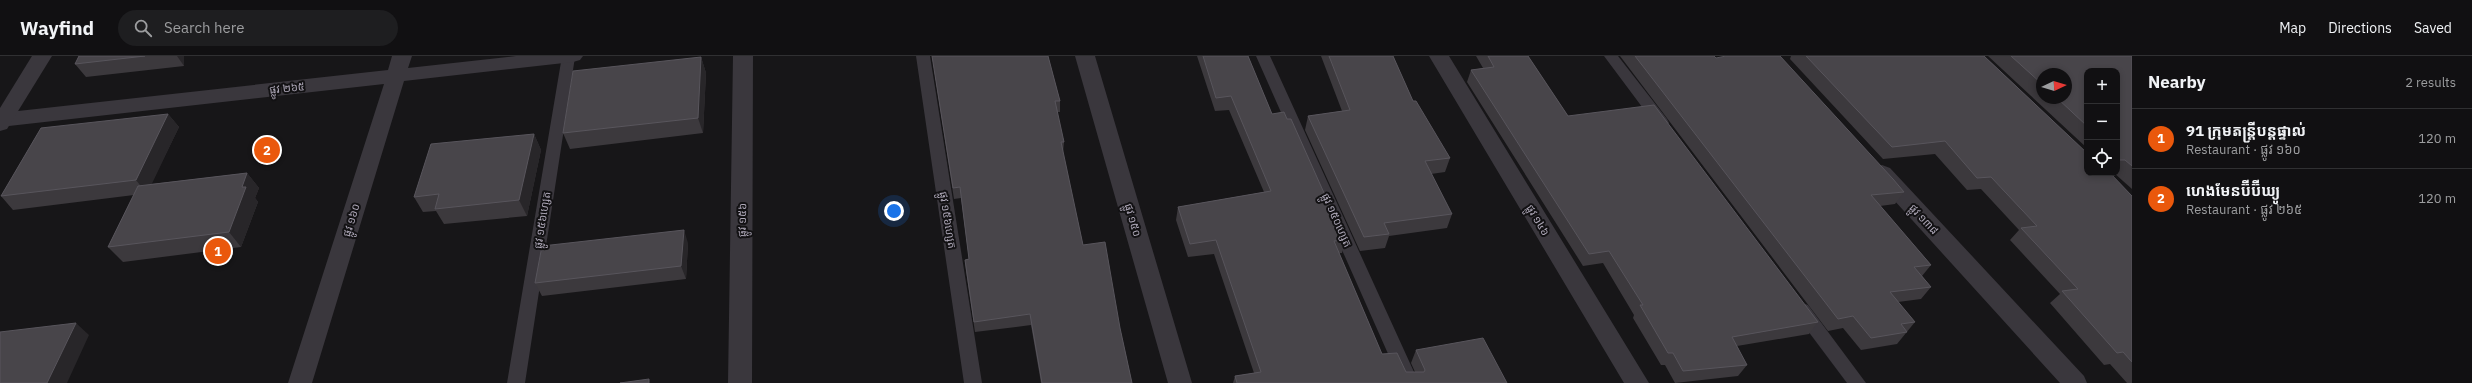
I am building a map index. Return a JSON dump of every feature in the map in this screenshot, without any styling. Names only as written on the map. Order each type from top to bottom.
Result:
[{"type":"street","points":[[1,122],[42,56]]},
{"type":"street","name":"ផ្លូវ ២៦៥","points":[[1,122],[399,66],[570,56]]},
{"type":"street","name":"ផ្លូវ ១៥៦","points":[[740,383],[743,56]]},
{"type":"street","name":"ផ្លូវ ១៥០","points":[[1085,56],[1180,383]]},
{"type":"street","name":"ផ្លូវ ១៤៦","points":[[1439,56],[1637,383]]},
{"type":"street","name":"ផ្លូវ ១៦០","points":[[300,383],[399,66]]},
{"type":"street","name":"ផ្លូវ ១៣៨","points":[[1870,161],[2075,383]]},
{"type":"lane","name":"ផ្លូវ ១៥៦ហ្សេត","points":[[516,383],[570,56]]},
{"type":"lane","name":"ផ្លូវ ១៥៦ហ្សេត","points":[[923,56],[973,383]]},
{"type":"lane","name":"ផ្លូវ ១៥០ហ្សេត","points":[[1264,56],[1410,383]]},
{"type":"lane","points":[[1611,56],[1673,138]]},
{"type":"lane","points":[[1791,295],[1857,383]]},
{"type":"building","points":[[79,56],[145,56],[75,64]]},
{"type":"building","points":[[932,56],[1048,56],[1060,101],[1055,101],[1064,142],[1061,142],[1083,245],[1105,242],[1120,328],[1132,383],[1042,383],[1030,314],[974,322],[965,260],[969,259],[960,187],[953,188]]},
{"type":"building","points":[[1203,56],[1248,56],[1272,114],[1284,112],[1287,119],[1291,119],[1345,240],[1334,241],[1382,354],[1397,353],[1406,372],[1424,372],[1425,370],[1416,350],[1483,338],[1507,383],[1237,383],[1235,376],[1261,372],[1216,240],[1190,244],[1178,207],[1271,191],[1231,96],[1216,98]]},
{"type":"building","points":[[1329,56],[1393,56],[1413,101],[1416,101],[1450,158],[1425,161],[1452,214],[1384,223],[1389,234],[1364,237],[1308,116],[1350,110]]},
{"type":"building","points":[[1488,56],[1528,56],[1568,116],[1654,105],[1818,322],[1732,337],[1747,365],[1683,371],[1673,353],[1668,353],[1640,305],[1643,305],[1609,251],[1589,254],[1471,70],[1494,67]]},
{"type":"building","points":[[1635,56],[1714,56],[1716,58],[1726,56],[1780,56],[1904,192],[1871,195],[1931,265],[1914,267],[1931,287],[1890,292],[1915,322],[1901,324],[1907,332],[1871,338],[1853,316],[1838,319]]},
{"type":"building","points":[[1806,56],[1984,56],[2084,150],[2084,176],[2113,176],[2132,196],[2132,362],[2123,352],[2117,353],[2062,291],[2078,289],[2021,228],[2037,226],[1991,177],[1977,178],[1945,141],[1892,147]]},
{"type":"building","points":[[2011,56],[2132,56],[2132,166],[2125,160],[2120,160],[2120,68],[2084,68],[2084,123],[2063,104],[2072,104],[2072,68],[2036,68],[2036,79]]},
{"type":"building","points":[[701,57],[698,118],[563,133],[573,71]]},
{"type":"building","points":[[168,114],[136,180],[1,196],[41,128]]},
{"type":"building","points":[[534,134],[519,200],[435,209],[439,194],[414,197],[431,144]]},
{"type":"building","points":[[247,173],[242,187],[246,187],[229,232],[108,247],[138,186]]},
{"type":"building","points":[[684,230],[681,266],[535,283],[542,246]]},
{"type":"building","points":[[76,323],[47,383],[0,383],[0,332]]},
{"type":"building","points":[[649,379],[649,383],[620,383]]},
{"type":"place","name":"ហេងមែនប៊ីប៊ីឃ្យូ","points":[[267,150]]},
{"type":"place","name":"91 ក្រុមតន្រ្តីបន្តផ្ទាល់","points":[[218,251]]}]
